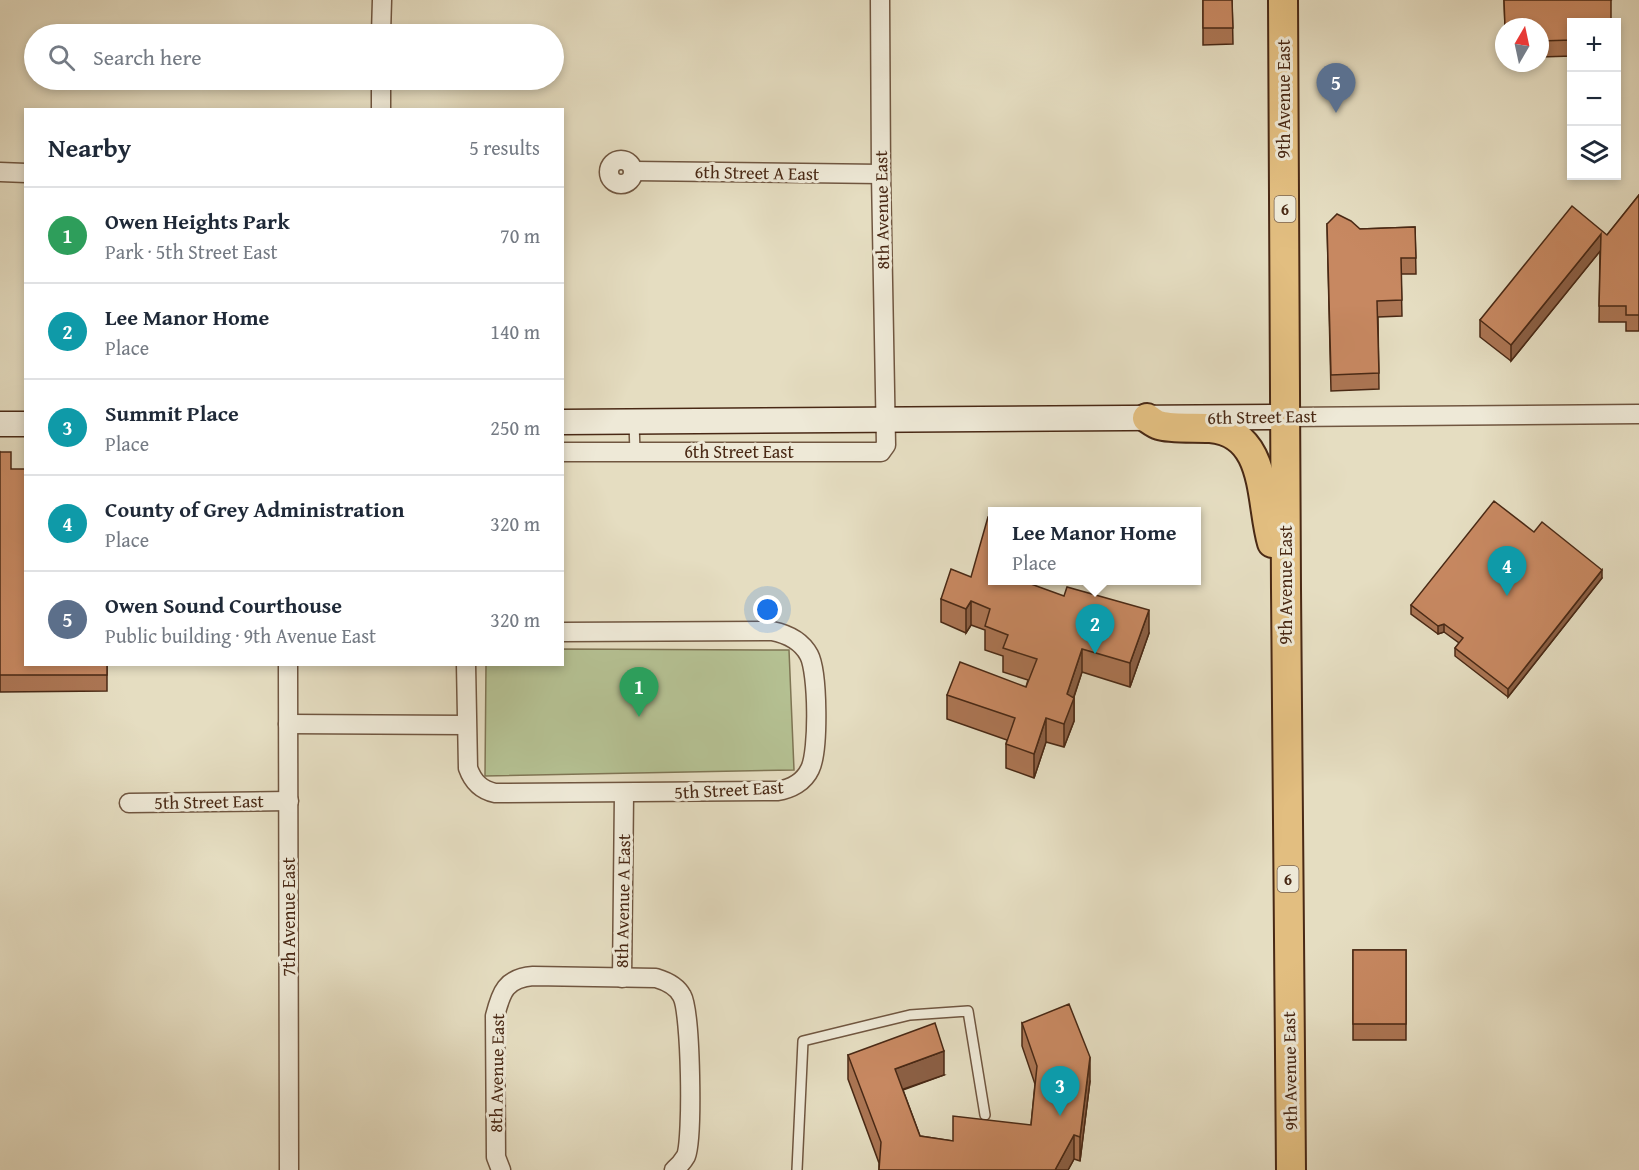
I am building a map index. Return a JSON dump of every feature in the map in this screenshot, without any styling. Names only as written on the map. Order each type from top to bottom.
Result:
[{"type":"highway","name":"9th Avenue East","points":[[1283,0],[1291,1170]]},
{"type":"highway","points":[[1147,418],[1160,426],[1217,429],[1235,436],[1247,448],[1259,468],[1266,500],[1268,529],[1286,589]]},
{"type":"main road","name":"6th Street East","points":[[564,422],[1286,417]]},
{"type":"main road","points":[[0,424],[24,424]]},
{"type":"street","points":[[381,24],[382,0]]},
{"type":"street","name":"8th Avenue East","points":[[880,0],[885,420]]},
{"type":"street","points":[[381,90],[381,108]]},
{"type":"street","name":"6th Street A East","points":[[633,171],[881,174]]},
{"type":"street","points":[[0,172],[24,172]]},
{"type":"street","name":"6th Street East","points":[[1286,417],[1639,414]]},
{"type":"street","name":"6th Street East","points":[[564,452],[881,452],[886,445],[885,420]]},
{"type":"street","name":"5th Street East","points":[[466,666],[468,768],[475,782],[483,789],[495,793],[624,794],[777,791],[801,782],[812,765],[816,728],[814,673],[809,655],[798,641],[790,636],[772,631],[564,632]]},
{"type":"street","name":"7th Avenue East","points":[[288,666],[289,1170]]},
{"type":"street","points":[[288,724],[466,725]]},
{"type":"street","name":"8th Avenue A East","points":[[624,794],[622,978],[663,980],[674,987],[683,998],[688,1018],[690,1132],[686,1155],[674,1170]]},
{"type":"street","name":"5th Street East","points":[[129,803],[289,801]]},
{"type":"street","name":"8th Avenue East","points":[[501,1170],[496,1157],[495,1016],[500,995],[513,981],[526,977],[622,978]]},
{"type":"lane","points":[[634,422],[634,453]]},
{"type":"lane","points":[[797,1170],[803,1041],[910,1015],[968,1011],[986,1115]]},
{"type":"green space","points":[[564,649],[789,650],[794,770],[485,776],[486,666],[564,666]]},
{"type":"building","points":[[1203,0],[1232,0],[1233,28],[1203,28]]},
{"type":"building","points":[[1504,0],[1611,0],[1611,18],[1567,18],[1567,40],[1549,41],[1549,18],[1505,18]]},
{"type":"building","points":[[1639,195],[1639,315],[1626,315],[1626,306],[1599,306],[1601,234],[1511,345],[1480,320],[1572,206],[1607,235]]},
{"type":"building","points":[[1337,214],[1360,229],[1415,227],[1416,258],[1401,258],[1402,300],[1377,301],[1379,373],[1331,375],[1327,224]]},
{"type":"building","points":[[0,452],[11,452],[11,469],[24,469],[24,666],[107,666],[107,675],[0,675]]},
{"type":"building","points":[[1494,501],[1534,532],[1542,522],[1602,570],[1508,689],[1455,648],[1463,638],[1444,624],[1438,626],[1411,605]]},
{"type":"building","points":[[988,517],[988,585],[1034,585],[1064,596],[1067,587],[1149,610],[1130,663],[1082,649],[1067,694],[1074,698],[1064,724],[1046,718],[1034,754],[1006,744],[1015,718],[947,695],[960,662],[1026,687],[1037,659],[1003,648],[1008,635],[985,626],[990,609],[971,601],[966,609],[941,599],[951,569],[971,577]]},
{"type":"building","points":[[1353,950],[1406,950],[1406,1024],[1353,1024]]},
{"type":"building","points":[[1069,1004],[1090,1057],[1080,1137],[1074,1135],[1055,1170],[879,1170],[881,1142],[848,1055],[935,1023],[944,1051],[895,1069],[920,1136],[953,1141],[953,1116],[1031,1125],[1037,1066],[1022,1023]]},
{"type":"place","name":"Owen Sound Courthouse","points":[[1336,113]]},
{"type":"place","name":"County of Grey Administration","points":[[1507,596]]},
{"type":"place","name":"Lee Manor Home","points":[[1095,654]]},
{"type":"place","name":"Owen Heights Park","points":[[639,717]]},
{"type":"place","name":"Summit Place","points":[[1060,1116]]}]
